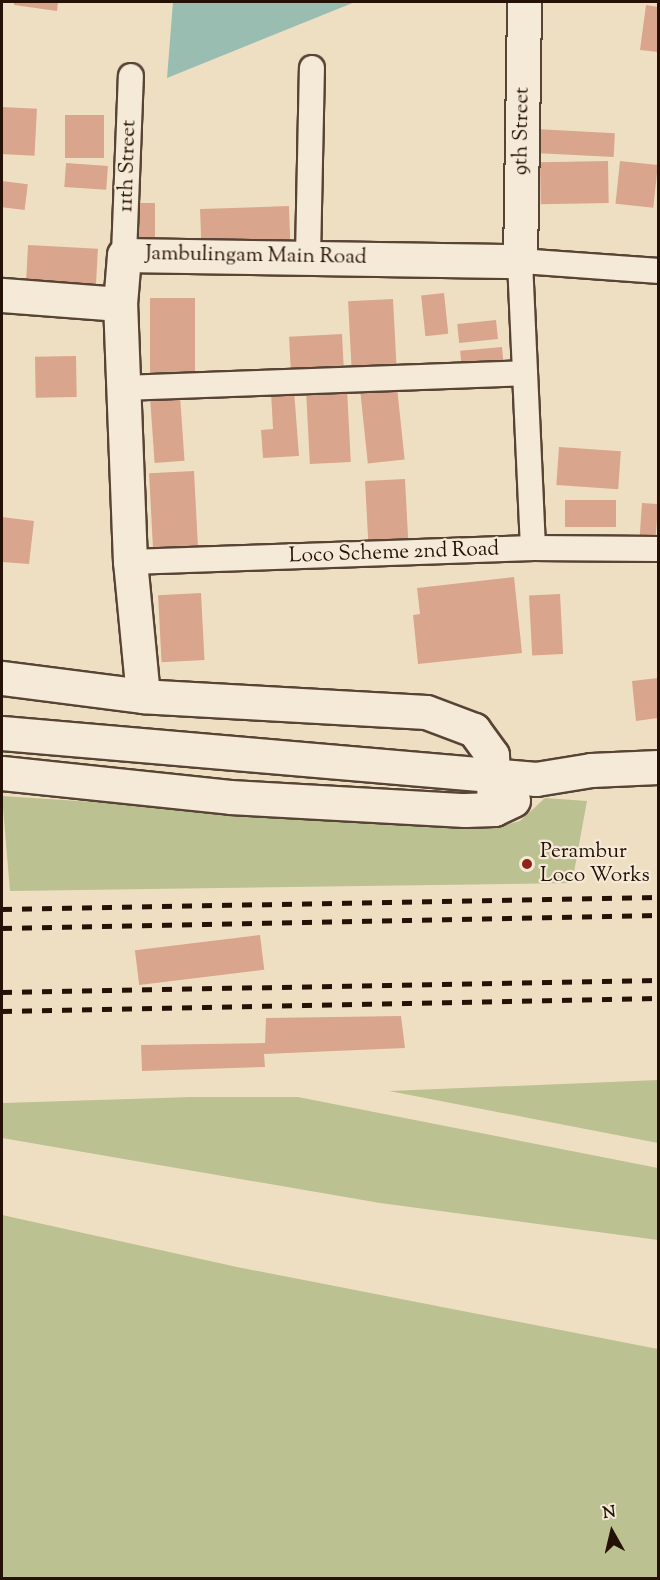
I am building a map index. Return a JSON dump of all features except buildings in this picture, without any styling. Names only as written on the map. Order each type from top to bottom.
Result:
[{"type":"main road","name":"9th Street","points":[[520,261],[524,2]]},
{"type":"main road","name":"Jambulingam Main Road","points":[[143,696],[130,562],[121,388],[120,304],[124,255],[520,261]]},
{"type":"main road","points":[[2,295],[120,304]]},
{"type":"main road","points":[[2,678],[143,696],[426,712],[474,730],[492,754],[494,809]]},
{"type":"main road","points":[[2,733],[492,773],[536,779],[591,770],[653,767]]},
{"type":"main road","points":[[2,773],[230,797],[494,809],[518,798],[536,779]]},
{"type":"street","points":[[308,256],[312,68]]},
{"type":"street","name":"11th Street","points":[[124,255],[131,76]]},
{"type":"street","points":[[533,548],[520,261],[658,271]]},
{"type":"street","points":[[121,388],[525,373]]},
{"type":"street","name":"Loco Scheme 2nd Road","points":[[130,562],[533,548],[658,549]]},
{"type":"green space","points":[[2,796],[495,828],[520,821],[545,798],[587,801],[572,883],[10,891]]},
{"type":"green space","points":[[658,1080],[658,1143],[389,1091]]},
{"type":"green space","points":[[192,1097],[298,1097],[658,1168],[658,1240],[380,1203],[2,1138],[2,1103]]},
{"type":"green space","points":[[2,1215],[237,1267],[658,1349],[658,1578],[2,1578]]},
{"type":"water","points":[[173,2],[355,2],[167,78]]},
{"type":"railway","points":[[2,909],[658,897]]},
{"type":"railway","points":[[2,928],[658,915]]},
{"type":"railway","points":[[2,992],[658,980]]},
{"type":"railway","points":[[2,1011],[658,998]]},
{"type":"place","name":"Perambur Loco Works","points":[[527,864]]}]
